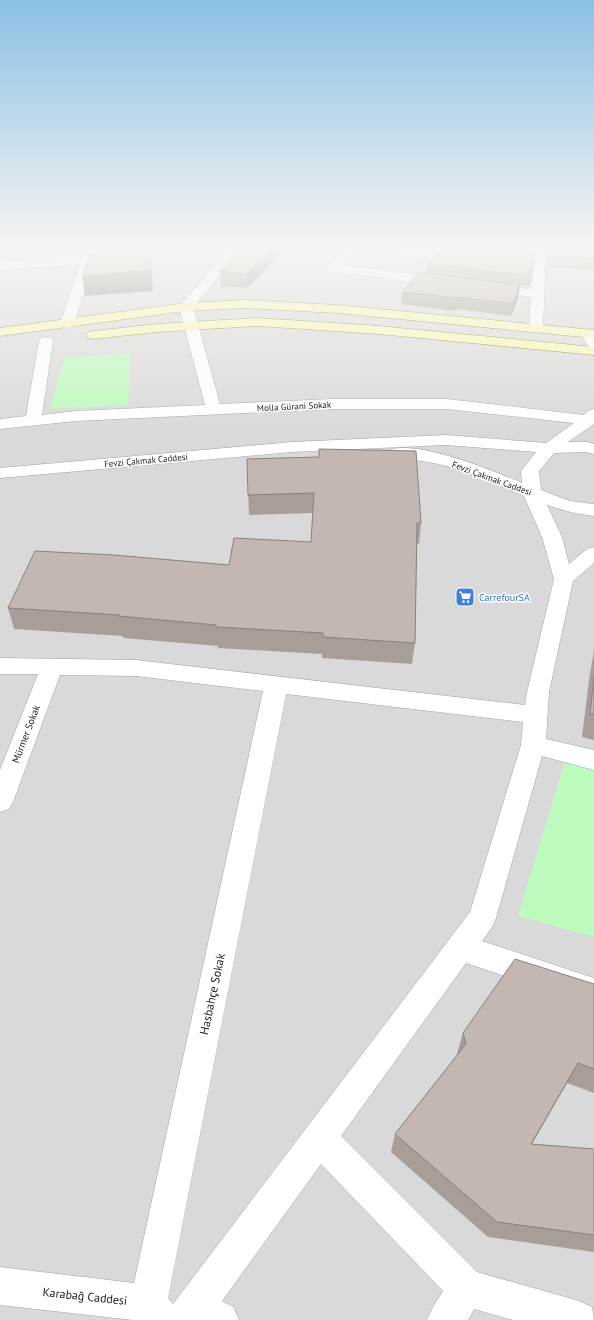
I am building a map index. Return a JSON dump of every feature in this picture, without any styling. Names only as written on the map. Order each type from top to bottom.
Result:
[{"type":"main road","points":[[0,332],[161,311]]},
{"type":"main road","points":[[354,311],[536,328],[592,338]]},
{"type":"main road","points":[[83,336],[157,328],[258,322],[379,330],[594,351]]},
{"type":"main road","points":[[30,343],[53,340]]},
{"type":"street","points":[[68,324],[72,311]]},
{"type":"street","points":[[187,311],[214,410]]},
{"type":"street","points":[[536,328],[537,311]]},
{"type":"street","points":[[33,420],[53,340]]},
{"type":"street","name":"Molla Gürani Sokak","points":[[0,424],[76,416],[332,404],[447,404],[591,417]]},
{"type":"street","points":[[182,1314],[319,1138],[482,918],[533,745],[538,692],[564,579],[552,537],[532,493],[530,471],[550,448],[591,417]]},
{"type":"street","name":"Fevzi Çakmak Caddesi","points":[[0,473],[292,447],[446,440],[550,448],[587,447],[594,449]]},
{"type":"street","name":"Fevzi Çakmak Caddesi","points":[[292,447],[415,454],[479,471],[532,493],[580,509],[594,510]]},
{"type":"street","points":[[564,579],[594,553]]},
{"type":"street","points":[[0,666],[136,668],[536,715]]},
{"type":"street","name":"Mürmer Sokak","points":[[0,802],[52,667]]},
{"type":"street","name":"Hasbahçe Sokak","points":[[182,1314],[276,685]]},
{"type":"street","points":[[533,745],[594,760]]},
{"type":"street","points":[[460,947],[594,992]]},
{"type":"street","points":[[319,1138],[466,1288],[579,1320]]},
{"type":"street","name":"Karabağ Caddesi","points":[[0,1286],[182,1314]]},
{"type":"street","points":[[446,1320],[466,1288]]},
{"type":"shaded area","points":[[0,311],[594,311],[594,1320],[0,1320]]},
{"type":"green space","points":[[131,353],[128,405],[50,409],[64,358]]},
{"type":"green space","points":[[565,760],[594,767],[594,937],[518,916]]},
{"type":"building","points":[[319,449],[416,451],[421,523],[417,523],[415,643],[323,637],[323,633],[216,627],[216,625],[119,616],[120,615],[8,608],[35,551],[114,555],[229,565],[234,538],[311,542],[314,493],[248,495],[247,459],[319,457]]},
{"type":"building","points":[[594,677],[594,714],[590,714]]},
{"type":"building","points":[[515,959],[594,984],[594,1069],[578,1063],[531,1144],[594,1149],[594,1235],[497,1222],[395,1134],[466,1044],[463,1033]]},
{"type":"place","name":"CarrefourSA","points":[[465,597]]}]
